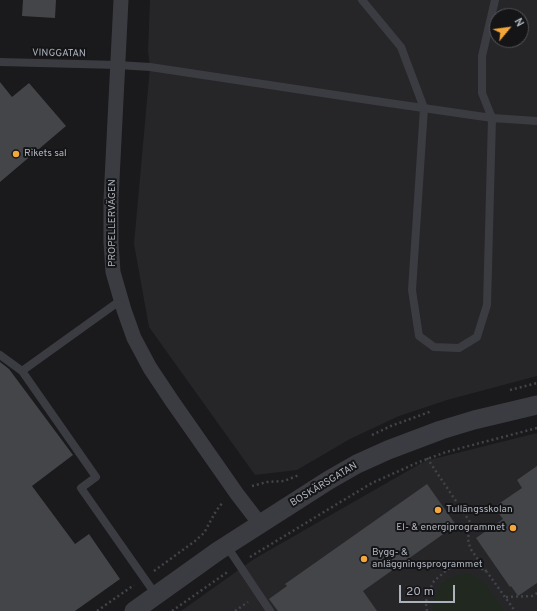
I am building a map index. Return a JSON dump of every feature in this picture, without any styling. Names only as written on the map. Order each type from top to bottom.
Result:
[{"type":"street","name":"PROPELLERVÄGEN","points":[[121,0],[111,200],[113,272],[134,338],[150,368],[232,488],[260,524]]},
{"type":"street","name":"BOSKÄRSGATAN","points":[[134,611],[226,545],[357,464],[421,437],[468,422],[537,405]]},
{"type":"lane","points":[[362,0],[401,47],[424,108],[412,290],[419,336],[434,347],[459,348],[477,337],[488,305],[492,118],[482,93],[482,56],[495,0]]},
{"type":"lane","name":"VINGGATAN","points":[[0,62],[118,64],[150,67],[492,118],[537,121]]},
{"type":"lane","points":[[22,372],[121,300]]},
{"type":"lane","points":[[0,355],[22,372],[96,477],[81,488],[156,595]]},
{"type":"lane","points":[[226,545],[270,611]]},
{"type":"path","points":[[172,611],[239,564],[372,483],[427,458],[537,428]]},
{"type":"path","points":[[427,458],[470,522],[468,539],[470,548],[515,611]]},
{"type":"path","points":[[427,611],[427,594],[434,581],[448,569],[462,565],[477,566],[487,572]]},
{"type":"path","points":[[506,598],[532,596],[537,593]]},
{"type":"shaded area","points":[[150,0],[537,0],[537,376],[447,400],[399,416],[350,439],[297,470],[255,475],[149,327],[134,244],[150,67],[148,51]]},
{"type":"shaded area","name":"Tullängsskolan","points":[[537,433],[537,611],[181,611],[254,559],[425,461]]},
{"type":"shaded area","points":[[465,573],[478,578],[486,585],[504,611],[434,611],[434,600],[441,585],[447,579]]},
{"type":"building","points":[[23,0],[56,0],[55,18],[22,16]]},
{"type":"building","name":"Rikets sal","points":[[0,82],[12,97],[29,83],[66,126],[0,182]]},
{"type":"building","points":[[0,362],[9,369],[73,455],[32,486],[75,544],[89,534],[120,579],[75,611],[0,611]]},
{"type":"building","name":"El- & energiprogrammet","points":[[537,466],[537,583],[518,596],[511,586],[510,587],[476,538],[503,519],[494,507],[522,488],[517,480]]},
{"type":"building","name":"Bygg- & anläggningsprogrammet","points":[[427,484],[456,525],[363,591],[377,611],[278,611],[269,599],[287,586],[285,584]]},
{"type":"place","name":"Rikets sal","points":[[16,154]]},
{"type":"place","name":"Tullängsskolan","points":[[438,510]]},
{"type":"place","name":"El- & energiprogrammet","points":[[513,528]]},
{"type":"place","name":"Bygg- & anläggningsprogrammet","points":[[364,559]]}]
